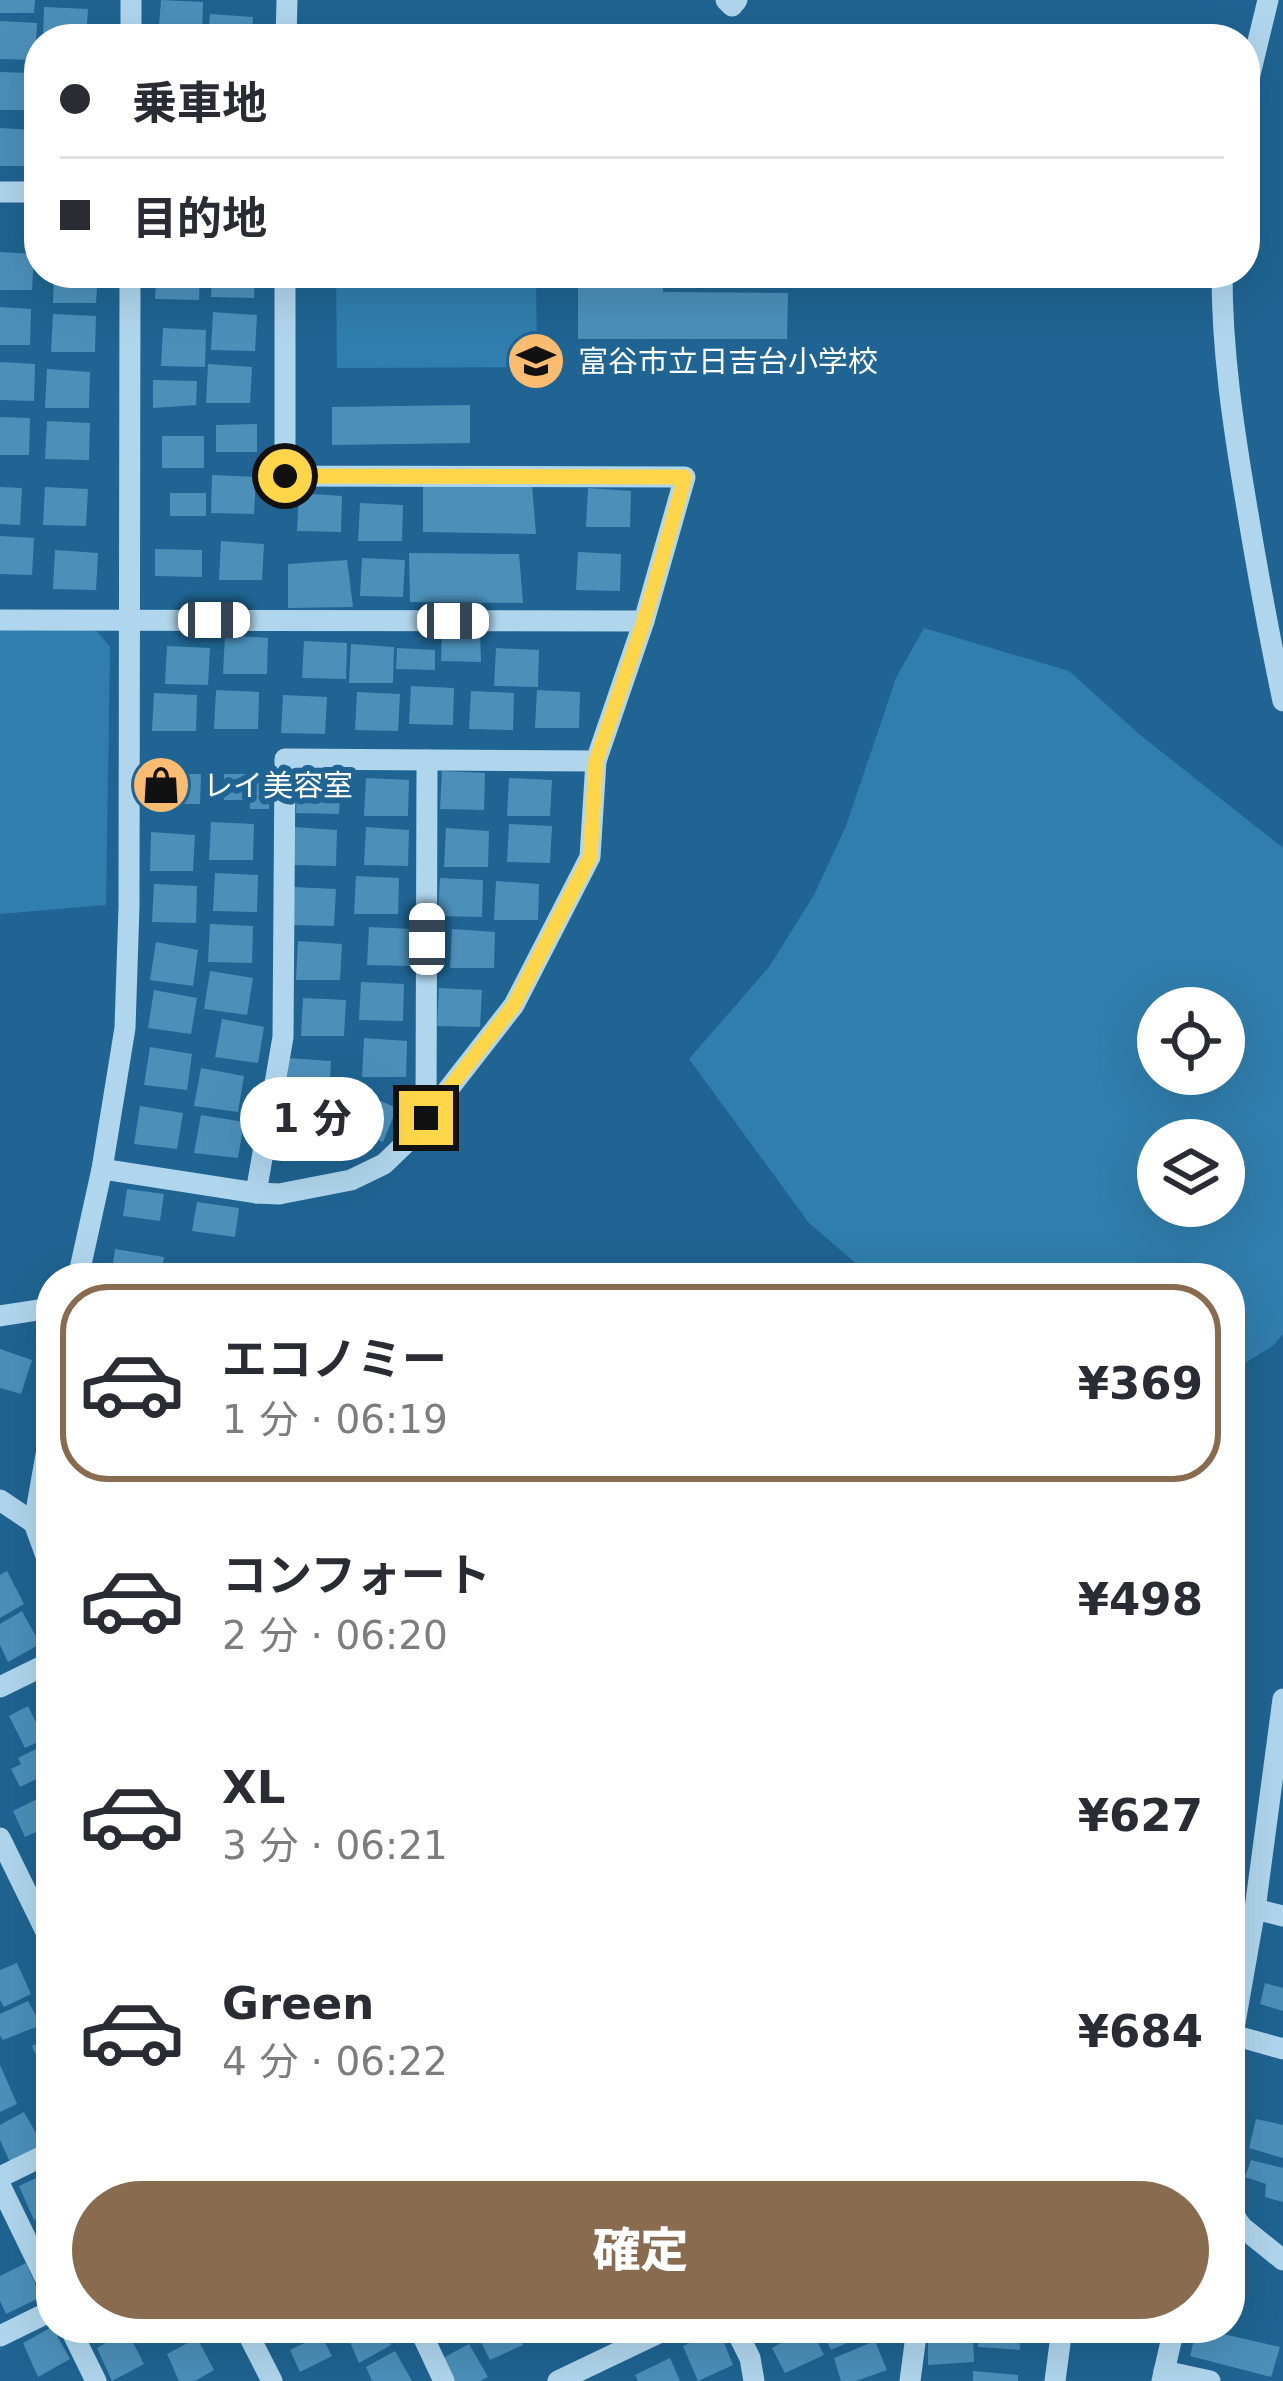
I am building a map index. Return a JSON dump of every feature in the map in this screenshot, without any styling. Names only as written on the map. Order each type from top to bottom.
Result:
[{"type":"street","points":[[726,0],[732,6],[737,0]]},
{"type":"street","points":[[1260,33],[1268,0]]},
{"type":"street","points":[[81,1263],[125,1028],[130,288]]},
{"type":"street","points":[[102,1169],[279,1194],[350,1180],[384,1164],[426,1118],[514,1005],[590,857],[596,761],[644,621],[685,477],[285,476],[285,288]]},
{"type":"street","points":[[1222,288],[1224,352],[1235,440],[1283,701]]},
{"type":"street","points":[[0,620],[644,621]]},
{"type":"street","points":[[256,1193],[283,1037],[285,760],[596,761]]},
{"type":"street","points":[[426,1118],[428,760]]},
{"type":"street","points":[[0,1316],[36,1310]]},
{"type":"street","points":[[0,1501],[34,1523]]},
{"type":"street","points":[[36,1512],[36,1532]]},
{"type":"street","points":[[0,1687],[36,1669]]},
{"type":"street","points":[[1245,1965],[1283,1699]]},
{"type":"street","points":[[0,1838],[36,1911]]},
{"type":"street","points":[[1255,1909],[1283,1916]]},
{"type":"street","points":[[1245,2045],[1283,2049]]},
{"type":"street","points":[[36,2161],[0,2181],[36,2258]]},
{"type":"street","points":[[1245,2229],[1283,2260]]},
{"type":"street","points":[[0,2336],[36,2318]]},
{"type":"street","points":[[77,2343],[96,2381]]},
{"type":"street","points":[[253,2343],[272,2381]]},
{"type":"street","points":[[426,2343],[445,2381]]},
{"type":"street","points":[[559,2381],[638,2343]]},
{"type":"street","points":[[743,2343],[754,2381]]},
{"type":"street","points":[[910,2381],[915,2343]]},
{"type":"street","points":[[1055,2381],[1060,2343]]},
{"type":"street","points":[[1171,2343],[1163,2376],[1210,2381]]},
{"type":"shaded area","points":[[336,288],[536,288],[537,367],[337,368]]},
{"type":"shaded area","points":[[924,628],[1069,671],[1139,734],[1283,848],[1283,1334],[1273,1346],[1245,1363],[1245,1263],[856,1263],[809,1223],[689,1059],[769,967],[814,895],[846,826],[896,678]]},
{"type":"shaded area","points":[[0,630],[96,630],[110,647],[106,905],[0,914]]},
{"type":"building","points":[[0,0],[35,0],[34,13],[0,13]]},
{"type":"building","points":[[161,0],[203,2],[202,24],[159,24]]},
{"type":"building","points":[[44,7],[88,9],[87,24],[43,24]]},
{"type":"building","points":[[210,14],[253,17],[253,24],[209,24]]},
{"type":"building","points":[[0,21],[37,23],[24,24],[24,60],[0,59]]},
{"type":"building","points":[[0,72],[24,73],[24,110],[0,110]]},
{"type":"building","points":[[0,128],[24,129],[24,166],[0,166]]},
{"type":"building","points":[[0,252],[24,253],[24,288],[32,290],[0,290]]},
{"type":"building","points":[[54,288],[97,288],[96,303],[53,303]]},
{"type":"building","points":[[156,288],[199,288],[199,300],[155,299]]},
{"type":"building","points":[[211,288],[254,288],[254,298],[211,297]]},
{"type":"building","points":[[578,288],[788,293],[787,339],[578,339]]},
{"type":"building","points":[[0,307],[31,309],[30,345],[0,345]]},
{"type":"building","points":[[213,312],[257,315],[255,351],[211,350]]},
{"type":"building","points":[[53,314],[96,316],[95,352],[51,352]]},
{"type":"building","points":[[163,328],[206,330],[205,367],[161,366]]},
{"type":"building","points":[[0,362],[35,364],[34,401],[0,400]]},
{"type":"building","points":[[208,364],[252,367],[250,403],[206,403]]},
{"type":"building","points":[[47,369],[90,372],[89,408],[45,408]]},
{"type":"building","points":[[153,380],[197,381],[196,405],[153,408]]},
{"type":"building","points":[[470,405],[470,443],[332,445],[332,407]]},
{"type":"building","points":[[0,417],[30,418],[29,455],[0,455]]},
{"type":"building","points":[[47,421],[90,423],[89,460],[45,459]]},
{"type":"building","points":[[257,424],[257,452],[216,452],[216,425]]},
{"type":"building","points":[[162,436],[204,436],[204,468],[162,468]]},
{"type":"building","points":[[212,475],[256,477],[254,514],[211,513]]},
{"type":"building","points":[[423,484],[532,485],[536,534],[423,532]]},
{"type":"building","points":[[0,487],[22,488],[20,525],[0,524]]},
{"type":"building","points":[[45,487],[88,489],[86,526],[43,525]]},
{"type":"building","points":[[588,488],[631,491],[630,527],[586,527]]},
{"type":"building","points":[[170,493],[206,493],[206,516],[170,516]]},
{"type":"building","points":[[299,493],[342,496],[341,532],[297,531]]},
{"type":"building","points":[[360,503],[403,505],[402,541],[358,541]]},
{"type":"building","points":[[0,536],[34,538],[32,575],[0,574]]},
{"type":"building","points":[[221,541],[264,544],[262,580],[219,580]]},
{"type":"building","points":[[155,549],[202,550],[202,577],[155,576]]},
{"type":"building","points":[[55,550],[98,553],[96,590],[53,589]]},
{"type":"building","points":[[578,552],[621,554],[620,591],[576,590]]},
{"type":"building","points":[[409,553],[519,554],[523,603],[410,602]]},
{"type":"building","points":[[362,558],[405,560],[403,597],[360,596]]},
{"type":"building","points":[[347,560],[353,607],[288,608],[288,564]]},
{"type":"building","points":[[442,630],[480,631],[481,662],[441,661]]},
{"type":"building","points":[[225,635],[268,638],[267,674],[223,674]]},
{"type":"building","points":[[304,641],[347,643],[346,679],[302,678]]},
{"type":"building","points":[[351,644],[394,647],[393,683],[349,683]]},
{"type":"building","points":[[167,646],[210,648],[208,685],[165,684]]},
{"type":"building","points":[[397,648],[435,650],[435,670],[396,669]]},
{"type":"building","points":[[496,648],[539,650],[538,687],[494,686]]},
{"type":"building","points":[[411,686],[454,688],[453,725],[409,724]]},
{"type":"building","points":[[216,690],[259,692],[258,729],[214,729]]},
{"type":"building","points":[[537,690],[580,692],[579,728],[535,728]]},
{"type":"building","points":[[471,691],[514,693],[513,730],[469,729]]},
{"type":"building","points":[[357,692],[400,694],[398,731],[355,730]]},
{"type":"building","points":[[154,693],[197,695],[196,731],[152,731]]},
{"type":"building","points":[[283,695],[327,697],[325,734],[281,733]]},
{"type":"building","points":[[442,771],[485,773],[484,810],[440,809]]},
{"type":"building","points":[[154,774],[201,774],[200,804],[166,804],[166,797],[154,797]]},
{"type":"building","points":[[224,774],[269,774],[269,809],[250,809],[250,800],[224,800]]},
{"type":"building","points":[[298,775],[341,777],[339,814],[296,813]]},
{"type":"building","points":[[366,778],[409,780],[408,816],[364,816]]},
{"type":"building","points":[[509,778],[552,780],[550,816],[507,816]]},
{"type":"building","points":[[211,822],[254,824],[253,860],[209,860]]},
{"type":"building","points":[[509,824],[552,826],[550,863],[507,862]]},
{"type":"building","points":[[294,827],[337,830],[336,866],[292,865]]},
{"type":"building","points":[[366,827],[409,830],[408,866],[364,865]]},
{"type":"building","points":[[446,828],[489,831],[488,867],[444,867]]},
{"type":"building","points":[[151,832],[195,835],[193,871],[150,871]]},
{"type":"building","points":[[215,873],[258,875],[257,912],[213,911]]},
{"type":"building","points":[[356,876],[399,878],[398,914],[354,914]]},
{"type":"building","points":[[440,878],[483,880],[482,917],[438,916]]},
{"type":"building","points":[[496,881],[539,884],[538,920],[494,920]]},
{"type":"building","points":[[154,884],[197,886],[196,923],[152,922]]},
{"type":"building","points":[[293,887],[336,889],[334,926],[291,925]]},
{"type":"building","points":[[210,924],[253,926],[252,963],[208,962]]},
{"type":"building","points":[[369,927],[412,929],[410,966],[367,965]]},
{"type":"building","points":[[452,929],[495,932],[494,968],[450,968]]},
{"type":"building","points":[[298,941],[342,944],[340,980],[296,980]]},
{"type":"building","points":[[156,942],[198,950],[193,986],[150,980]]},
{"type":"building","points":[[210,971],[253,978],[247,1015],[204,1009]]},
{"type":"building","points":[[361,982],[404,984],[403,1021],[359,1020]]},
{"type":"building","points":[[439,988],[482,990],[480,1027],[437,1026]]},
{"type":"building","points":[[154,990],[197,998],[191,1034],[148,1028]]},
{"type":"building","points":[[303,998],[346,1000],[344,1036],[301,1036]]},
{"type":"building","points":[[222,1019],[264,1027],[258,1063],[215,1057]]},
{"type":"building","points":[[364,1038],[407,1041],[406,1077],[362,1077]]},
{"type":"building","points":[[150,1047],[192,1054],[187,1090],[144,1085]]},
{"type":"building","points":[[288,1058],[331,1061],[329,1097],[286,1097]]},
{"type":"building","points":[[201,1068],[244,1076],[238,1112],[194,1106]]},
{"type":"building","points":[[357,1091],[397,1108],[383,1142],[342,1126]]},
{"type":"building","points":[[140,1106],[183,1113],[177,1149],[134,1144]]},
{"type":"building","points":[[282,1112],[326,1115],[324,1151],[281,1151]]},
{"type":"building","points":[[201,1115],[244,1122],[238,1158],[194,1153]]},
{"type":"building","points":[[127,1189],[164,1194],[160,1221],[123,1216]]},
{"type":"building","points":[[197,1202],[239,1208],[235,1237],[192,1231]]},
{"type":"building","points":[[115,1249],[164,1257],[163,1263],[113,1263]]},
{"type":"building","points":[[0,1349],[32,1360],[21,1394],[0,1388]]},
{"type":"building","points":[[7,1571],[24,1604],[0,1618],[0,1575]]},
{"type":"building","points":[[22,1611],[36,1646],[8,1662],[0,1645],[0,1624]]},
{"type":"building","points":[[28,1706],[36,1722],[36,1743],[25,1748],[9,1716]]},
{"type":"building","points":[[36,1749],[36,1779],[20,1787],[11,1769],[21,1764],[18,1758]]},
{"type":"building","points":[[36,1800],[36,1832],[25,1837],[13,1811]]},
{"type":"building","points":[[17,1963],[31,1994],[4,2007],[0,1970]]},
{"type":"building","points":[[1265,1983],[1283,1988],[1283,2011],[1260,2004]]},
{"type":"building","points":[[28,2001],[36,2027],[3,2040],[0,2014]]},
{"type":"building","points":[[0,2065],[17,2104],[0,2112]]},
{"type":"building","points":[[24,2112],[36,2133],[36,2147],[10,2162],[0,2140],[0,2125]]},
{"type":"building","points":[[1256,2119],[1283,2125],[1283,2158],[1249,2148]]},
{"type":"building","points":[[1251,2160],[1283,2168],[1283,2202],[1265,2197],[1266,2184],[1245,2177]]},
{"type":"building","points":[[36,2178],[36,2219],[34,2220],[19,2186]]},
{"type":"building","points":[[26,2263],[36,2286],[36,2299],[6,2314],[0,2301],[0,2276]]},
{"type":"building","points":[[36,2336],[36,2343],[61,2343],[70,2359],[38,2377],[23,2343]]},
{"type":"building","points":[[1245,2339],[1280,2347],[1271,2377],[1190,2356],[1193,2343],[1245,2343]]},
{"type":"building","points":[[106,2343],[133,2343],[144,2364],[112,2381],[97,2348]]},
{"type":"building","points":[[188,2343],[200,2343],[214,2370],[195,2381],[179,2381],[167,2354]]},
{"type":"building","points":[[304,2343],[325,2343],[332,2356],[300,2372],[290,2350]]},
{"type":"building","points":[[350,2343],[390,2343],[391,2345],[359,2363]]},
{"type":"building","points":[[482,2343],[523,2345],[490,2360]]},
{"type":"building","points":[[724,2343],[733,2365],[698,2381],[683,2346]]},
{"type":"building","points":[[781,2343],[818,2343],[824,2355],[785,2373],[772,2348]]},
{"type":"building","points":[[876,2343],[887,2370],[841,2381],[834,2358]]},
{"type":"building","points":[[928,2343],[973,2343],[974,2362],[928,2365]]},
{"type":"building","points":[[978,2343],[1020,2343],[1020,2350],[978,2347]]},
{"type":"building","points":[[469,2344],[488,2377],[451,2381],[441,2359]]},
{"type":"building","points":[[395,2351],[412,2381],[372,2381],[366,2367]]},
{"type":"building","points":[[670,2358],[680,2381],[638,2381],[635,2375]]},
{"type":"building","points":[[973,2371],[1018,2375],[1018,2381],[973,2381]]},
{"type":"place","name":"富谷市立日吉台小学校","points":[[536,361]]},
{"type":"place","name":"レイ美容室","points":[[161,785]]},
{"type":"route","points":[[285,476],[685,477],[644,621],[596,761],[590,857],[514,1005],[426,1118]]}]
